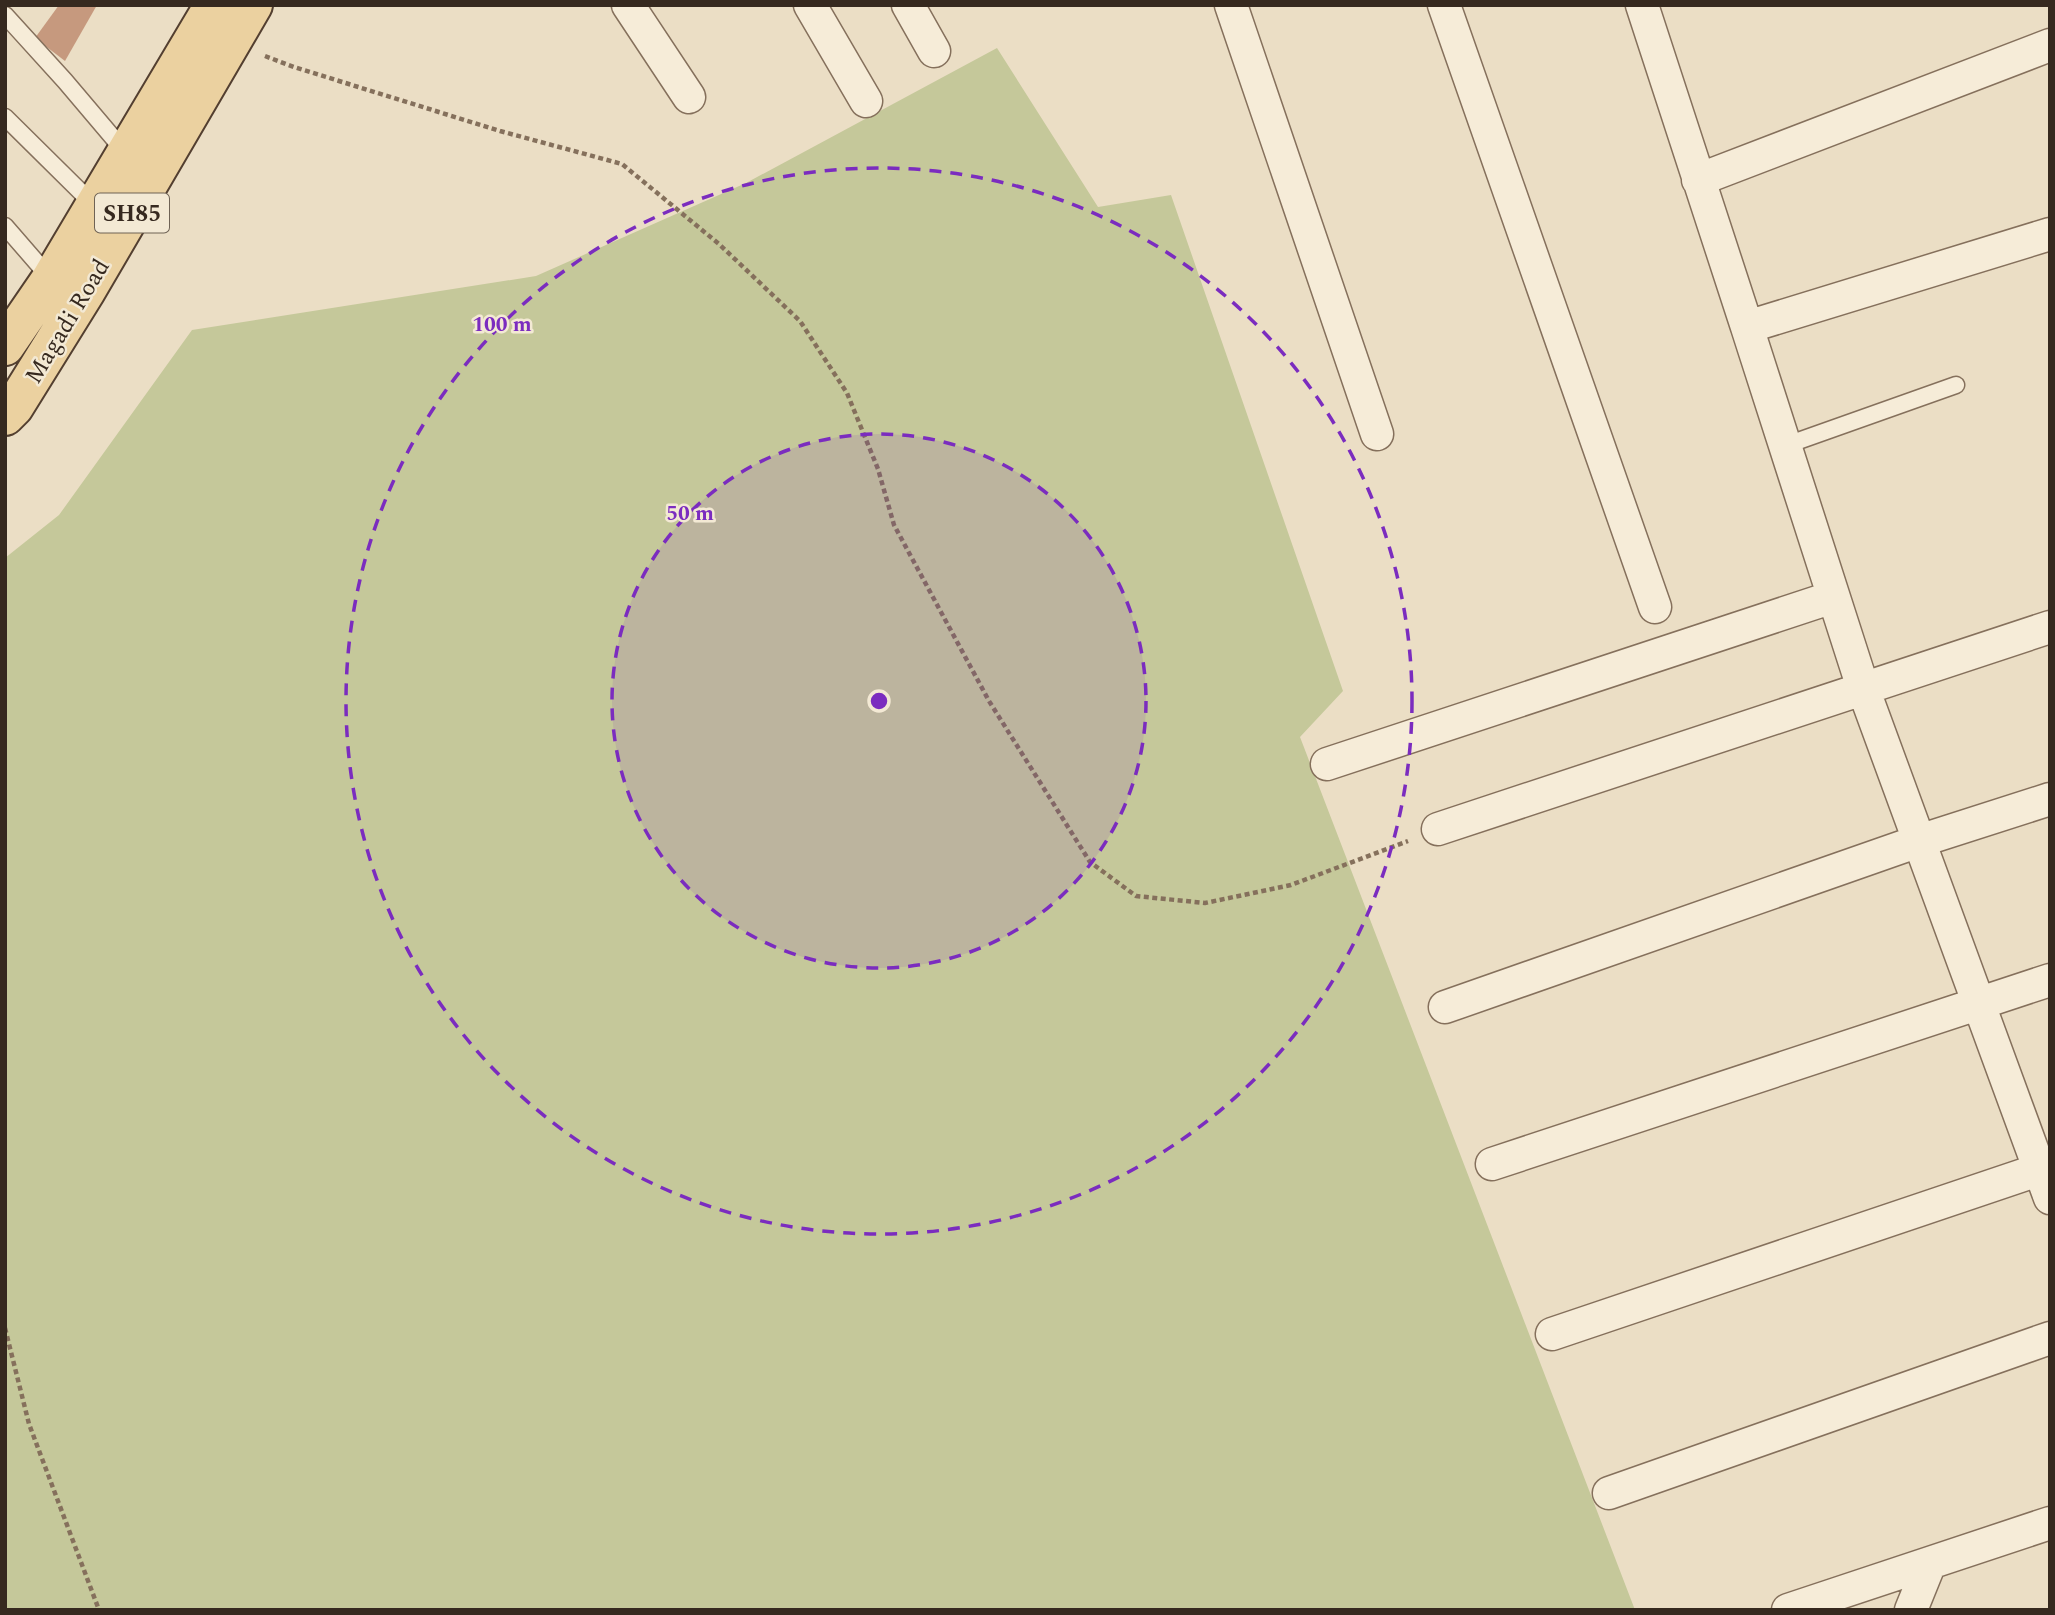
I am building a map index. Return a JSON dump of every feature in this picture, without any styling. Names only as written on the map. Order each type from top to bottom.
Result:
[{"type":"main road","name":"Magadi Road","points":[[7,341],[51,279],[209,20],[253,5]]},
{"type":"main road","name":"Magadi Road","points":[[5,416],[14,407],[86,291],[209,20]]},
{"type":"street","points":[[628,5],[689,97]]},
{"type":"street","points":[[810,5],[866,101]]},
{"type":"street","points":[[908,5],[934,51]]},
{"type":"street","points":[[1231,5],[1377,434]]},
{"type":"street","points":[[1444,5],[1655,607]]},
{"type":"street","points":[[1552,1334],[2046,1178],[1978,1003],[1863,688],[1699,180],[1649,7]]},
{"type":"street","points":[[1699,180],[2050,45]]},
{"type":"street","points":[[1747,327],[2050,234]]},
{"type":"street","points":[[1327,764],[1833,597]]},
{"type":"street","points":[[1438,829],[2050,627]]},
{"type":"street","points":[[1445,1007],[1919,841],[2050,799]]},
{"type":"street","points":[[1492,1164],[2050,980]]},
{"type":"street","points":[[1609,1493],[2050,1338]]},
{"type":"street","points":[[1788,1610],[2050,1523]]},
{"type":"street","points":[[1911,1610],[1930,1563]]},
{"type":"lane","points":[[11,5],[5,14],[127,153]]},
{"type":"lane","points":[[5,117],[95,206]]},
{"type":"lane","points":[[5,226],[51,279]]},
{"type":"lane","points":[[1784,446],[1956,384]]},
{"type":"path","points":[[209,20],[293,67],[500,131],[622,164],[719,244],[800,321],[847,393],[878,469],[894,525],[989,701],[1090,862],[1136,896],[1205,903],[1291,885],[1438,829]]},
{"type":"path","points":[[5,1328],[29,1424],[99,1610]]},
{"type":"green space","points":[[997,48],[1098,207],[1171,195],[1343,691],[1300,737],[1635,1610],[5,1610],[5,558],[59,515],[192,330],[536,276],[746,183]]},
{"type":"building","points":[[59,5],[97,5],[65,61],[35,38]]}]
